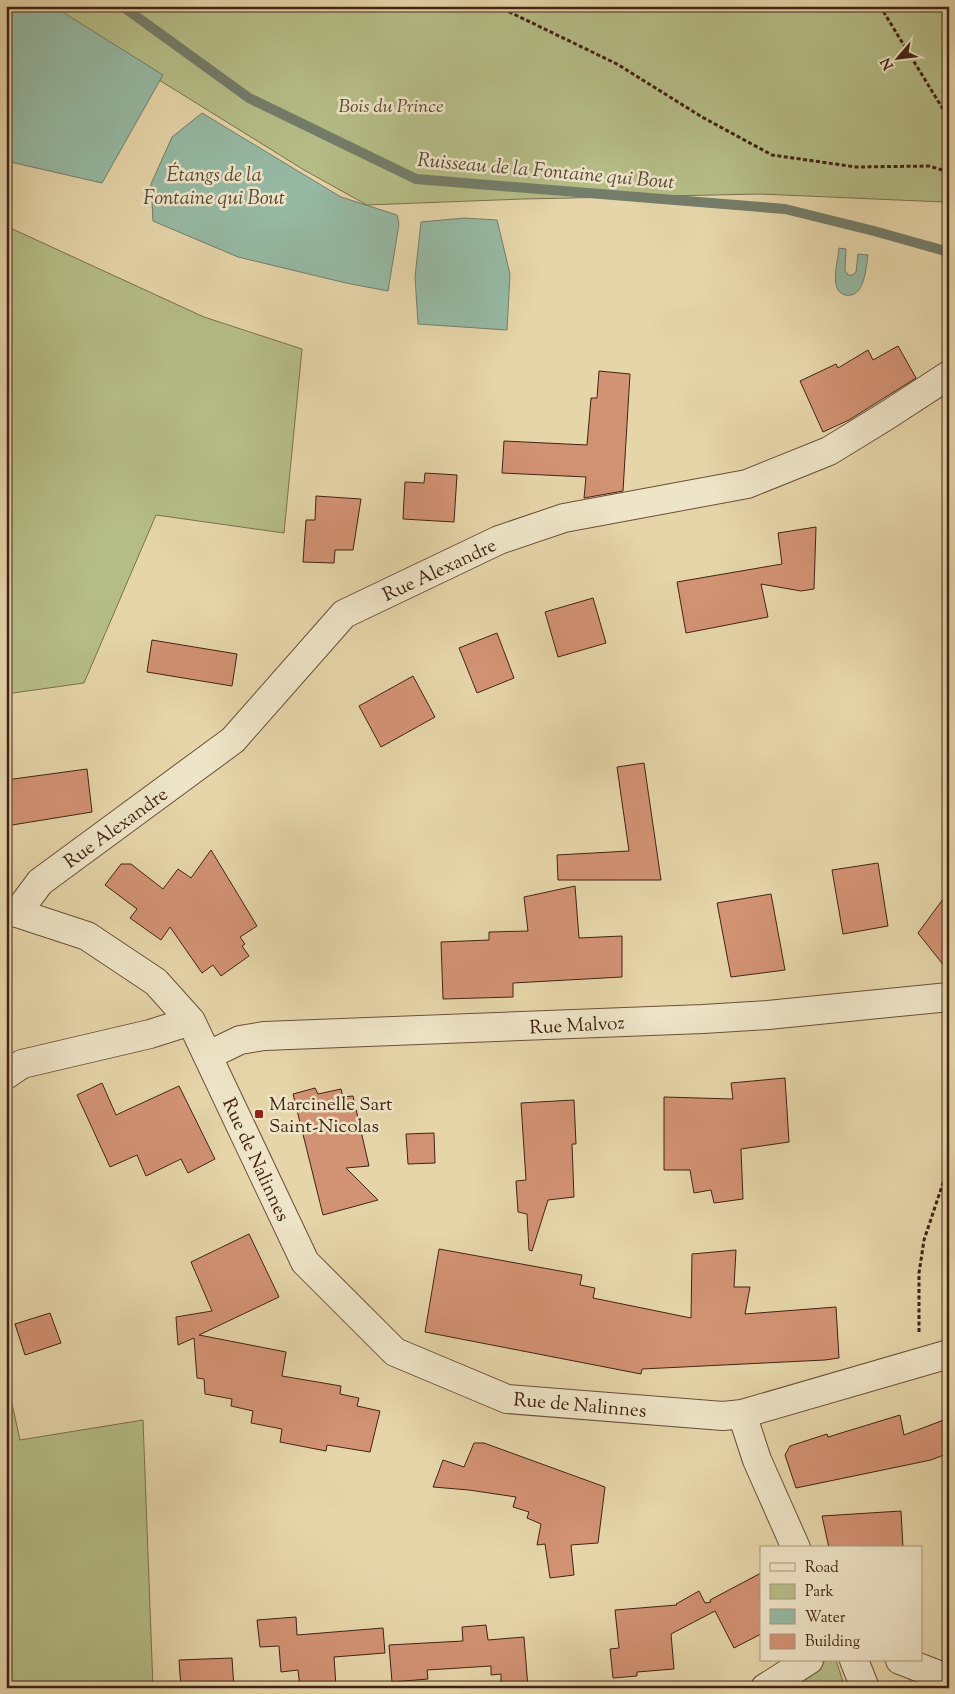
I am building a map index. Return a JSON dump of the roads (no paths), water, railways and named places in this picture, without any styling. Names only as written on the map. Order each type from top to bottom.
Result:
[{"type":"street","name":"Rue Alexandre","points":[[12,912],[40,882],[233,740],[344,614],[499,540],[564,518],[747,484],[830,451],[949,374]]},
{"type":"street","name":"Rue de Nalinnes","points":[[12,912],[87,936],[156,982],[191,1021],[305,1262],[395,1352],[507,1399],[723,1416],[742,1414],[949,1354]]},
{"type":"street","name":"Rue Malvoz","points":[[208,1055],[240,1040],[264,1036],[703,1019],[768,1015],[949,997]]},
{"type":"street","points":[[6,1075],[22,1064],[150,1034],[191,1021]]},
{"type":"street","points":[[742,1414],[757,1460],[795,1546]]},
{"type":"street","points":[[765,1688],[806,1662]]},
{"type":"street","points":[[855,1662],[865,1688]]},
{"type":"street","points":[[905,1662],[949,1679]]},
{"type":"water","name":"Étangs de la Fontaine qui Bout","points":[[6,6],[53,6],[163,75],[102,183],[6,161]]},
{"type":"water","name":"Étangs de la Fontaine qui Bout","points":[[202,113],[341,197],[397,215],[399,224],[388,291],[238,257],[153,221],[151,184],[172,137]]},
{"type":"water","points":[[464,218],[497,220],[510,274],[507,330],[418,324],[415,277],[421,222]]},
{"type":"water","points":[[839,248],[846,249],[845,270],[848,275],[856,272],[858,254],[868,255],[861,287],[852,295],[842,294],[837,288],[836,273]]},
{"type":"waterway","name":"Ruisseau de la Fontaine qui Bout","points":[[122,6],[249,98],[416,179],[785,209],[949,252]]},
{"type":"place","name":"Marcinelle Sart Saint-Nicolas","points":[[259,1114]]},
{"type":"park label","name":"Bois du Prince","points":[[391,105]]}]
